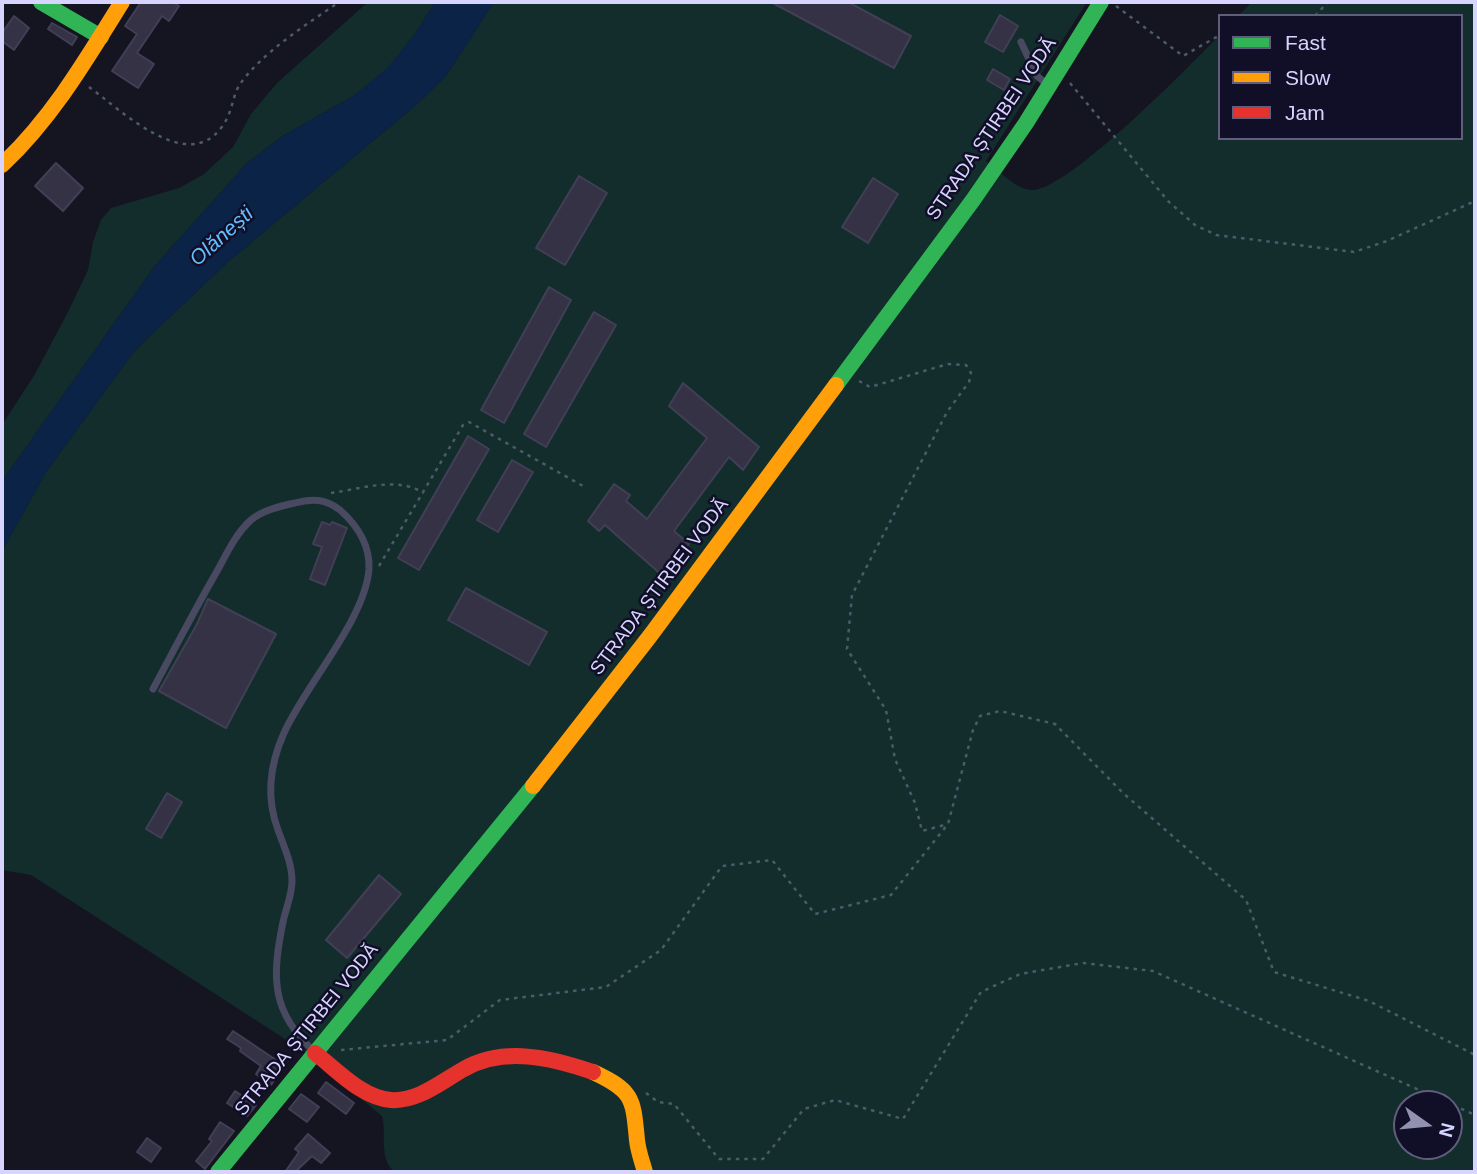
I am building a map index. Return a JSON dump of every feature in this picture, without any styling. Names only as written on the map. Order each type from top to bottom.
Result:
[{"type":"main road","points":[[41,2],[101,37]]},
{"type":"main road","points":[[2,165],[38,131],[122,2]]},
{"type":"main road","name":"STRADA ȘTIRBEI VODĂ","points":[[218,1172],[601,701],[973,200],[1101,2]]},
{"type":"main road","points":[[315,1053],[364,1089],[388,1100],[416,1095],[489,1058],[530,1057],[588,1069],[612,1081],[634,1104],[638,1147],[645,1172]]},
{"type":"lane","points":[[1021,42],[1037,76],[1049,85]]},
{"type":"lane","points":[[153,689],[204,593],[246,525],[263,512],[309,499],[323,500],[334,506],[359,530],[368,550],[367,586],[357,609],[284,733],[273,764],[271,785],[271,808],[289,859],[292,880],[275,966],[275,982],[289,1023],[315,1053]]},
{"type":"path","points":[[75,78],[143,127],[163,138],[187,145],[203,144],[220,130],[232,111],[238,87],[250,73],[291,36],[339,2]]},
{"type":"path","points":[[1111,2],[1183,56],[1218,36]]},
{"type":"path","points":[[1058,71],[1168,201],[1195,225],[1216,235],[1354,252],[1387,241],[1475,201]]},
{"type":"path","points":[[849,369],[855,380],[870,387],[948,364],[966,365],[971,373],[969,382],[947,412],[852,595],[847,649],[886,709],[895,758],[915,803],[922,831],[948,824]]},
{"type":"path","points":[[379,567],[463,425],[469,422],[583,486]]},
{"type":"path","points":[[309,499],[390,484],[406,485],[424,493]]},
{"type":"path","points":[[342,1050],[447,1040],[500,1000],[606,987],[661,950],[722,866],[772,860],[815,914],[891,895],[948,824],[973,730],[980,716],[1000,711],[1055,724],[1123,793],[1246,900],[1274,972],[1369,1001],[1475,1055]]},
{"type":"path","points":[[639,1088],[658,1102],[674,1104],[719,1159],[763,1159],[804,1109],[835,1100],[903,1119],[981,992],[1020,974],[1083,964],[1153,971],[1475,1115]]},
{"type":"green space","points":[[368,2],[435,2],[415,34],[388,68],[355,95],[281,137],[246,164],[154,267],[2,481],[2,425],[35,374],[68,312],[88,270],[93,242],[101,220],[111,208],[179,188],[204,174],[233,147],[251,114],[277,83]]},
{"type":"green space","points":[[494,2],[1087,2],[986,161],[1013,183],[1031,190],[1048,185],[1099,150],[1218,37],[1218,140],[1463,140],[1463,14],[1240,14],[1252,2],[1475,2],[1475,1172],[395,1172],[386,1161],[382,1116],[302,1050],[31,875],[2,870],[2,551],[46,472],[135,350],[229,261],[416,105],[446,76]]},
{"type":"water","name":"Olănești","points":[[435,2],[494,2],[446,76],[416,105],[229,261],[135,350],[46,472],[2,551],[2,481],[154,267],[246,164],[281,137],[355,95],[388,67],[415,34]]},
{"type":"building","points":[[141,2],[172,2],[179,6],[169,21],[162,16],[137,53],[154,64],[138,88],[112,71],[137,34],[125,26]]},
{"type":"building","points":[[771,2],[848,2],[911,36],[894,68]]},
{"type":"building","points":[[1000,15],[1018,26],[1003,52],[985,42]]},
{"type":"building","points":[[14,16],[29,28],[14,50],[2,41],[2,33]]},
{"type":"building","points":[[52,23],[77,37],[72,45],[48,29]]},
{"type":"building","points":[[993,69],[1010,79],[1004,90],[987,80]]},
{"type":"building","points":[[56,163],[83,188],[63,211],[35,186]]},
{"type":"building","points":[[579,176],[607,193],[565,265],[536,248]]},
{"type":"building","points":[[873,178],[898,194],[868,243],[842,227]]},
{"type":"building","points":[[549,287],[571,300],[504,423],[481,410]]},
{"type":"building","points":[[594,312],[616,325],[546,447],[524,434]]},
{"type":"building","points":[[683,383],[759,447],[743,470],[729,457],[674,531],[689,544],[664,577],[605,525],[599,531],[588,521],[614,484],[630,495],[626,501],[647,519],[707,438],[669,406]]},
{"type":"building","points":[[468,436],[489,449],[419,570],[398,558]]},
{"type":"building","points":[[512,460],[533,472],[498,532],[477,520]]},
{"type":"building","points":[[322,522],[330,525],[332,522],[347,528],[325,585],[310,579],[322,547],[313,544]]},
{"type":"building","points":[[466,588],[547,632],[529,665],[448,620]]},
{"type":"building","points":[[208,599],[276,634],[226,728],[159,691]]},
{"type":"building","points":[[167,793],[182,802],[161,838],[146,829]]},
{"type":"building","points":[[379,875],[401,894],[347,958],[326,940]]},
{"type":"building","points":[[233,1031],[285,1066],[271,1085],[256,1074],[261,1066],[227,1039]]},
{"type":"building","points":[[326,1082],[354,1103],[346,1114],[318,1093]]},
{"type":"building","points":[[235,1091],[256,1105],[247,1116],[227,1103]]},
{"type":"building","points":[[301,1094],[319,1107],[307,1122],[289,1109]]},
{"type":"building","points":[[220,1122],[234,1131],[205,1169],[196,1161],[212,1141],[209,1139]]},
{"type":"building","points":[[308,1134],[330,1153],[321,1163],[312,1156],[295,1172],[285,1172],[299,1152],[295,1149]]},
{"type":"building","points":[[147,1138],[161,1148],[151,1162],[137,1152]]},
{"type":"traffic: fast","points":[[41,2],[101,37]]},
{"type":"traffic: fast","points":[[836,385],[973,200],[1026,123],[1101,2]]},
{"type":"traffic: fast","points":[[218,1172],[533,786]]},
{"type":"traffic: slow","points":[[2,165],[52,108],[122,2]]},
{"type":"traffic: slow","points":[[533,786],[650,636],[836,385]]},
{"type":"traffic: slow","points":[[593,1072],[617,1085],[629,1098],[645,1172]]},
{"type":"traffic: jam","points":[[315,1053],[360,1089],[391,1100],[411,1098],[464,1069],[495,1058],[512,1056],[545,1059],[593,1072]]}]
